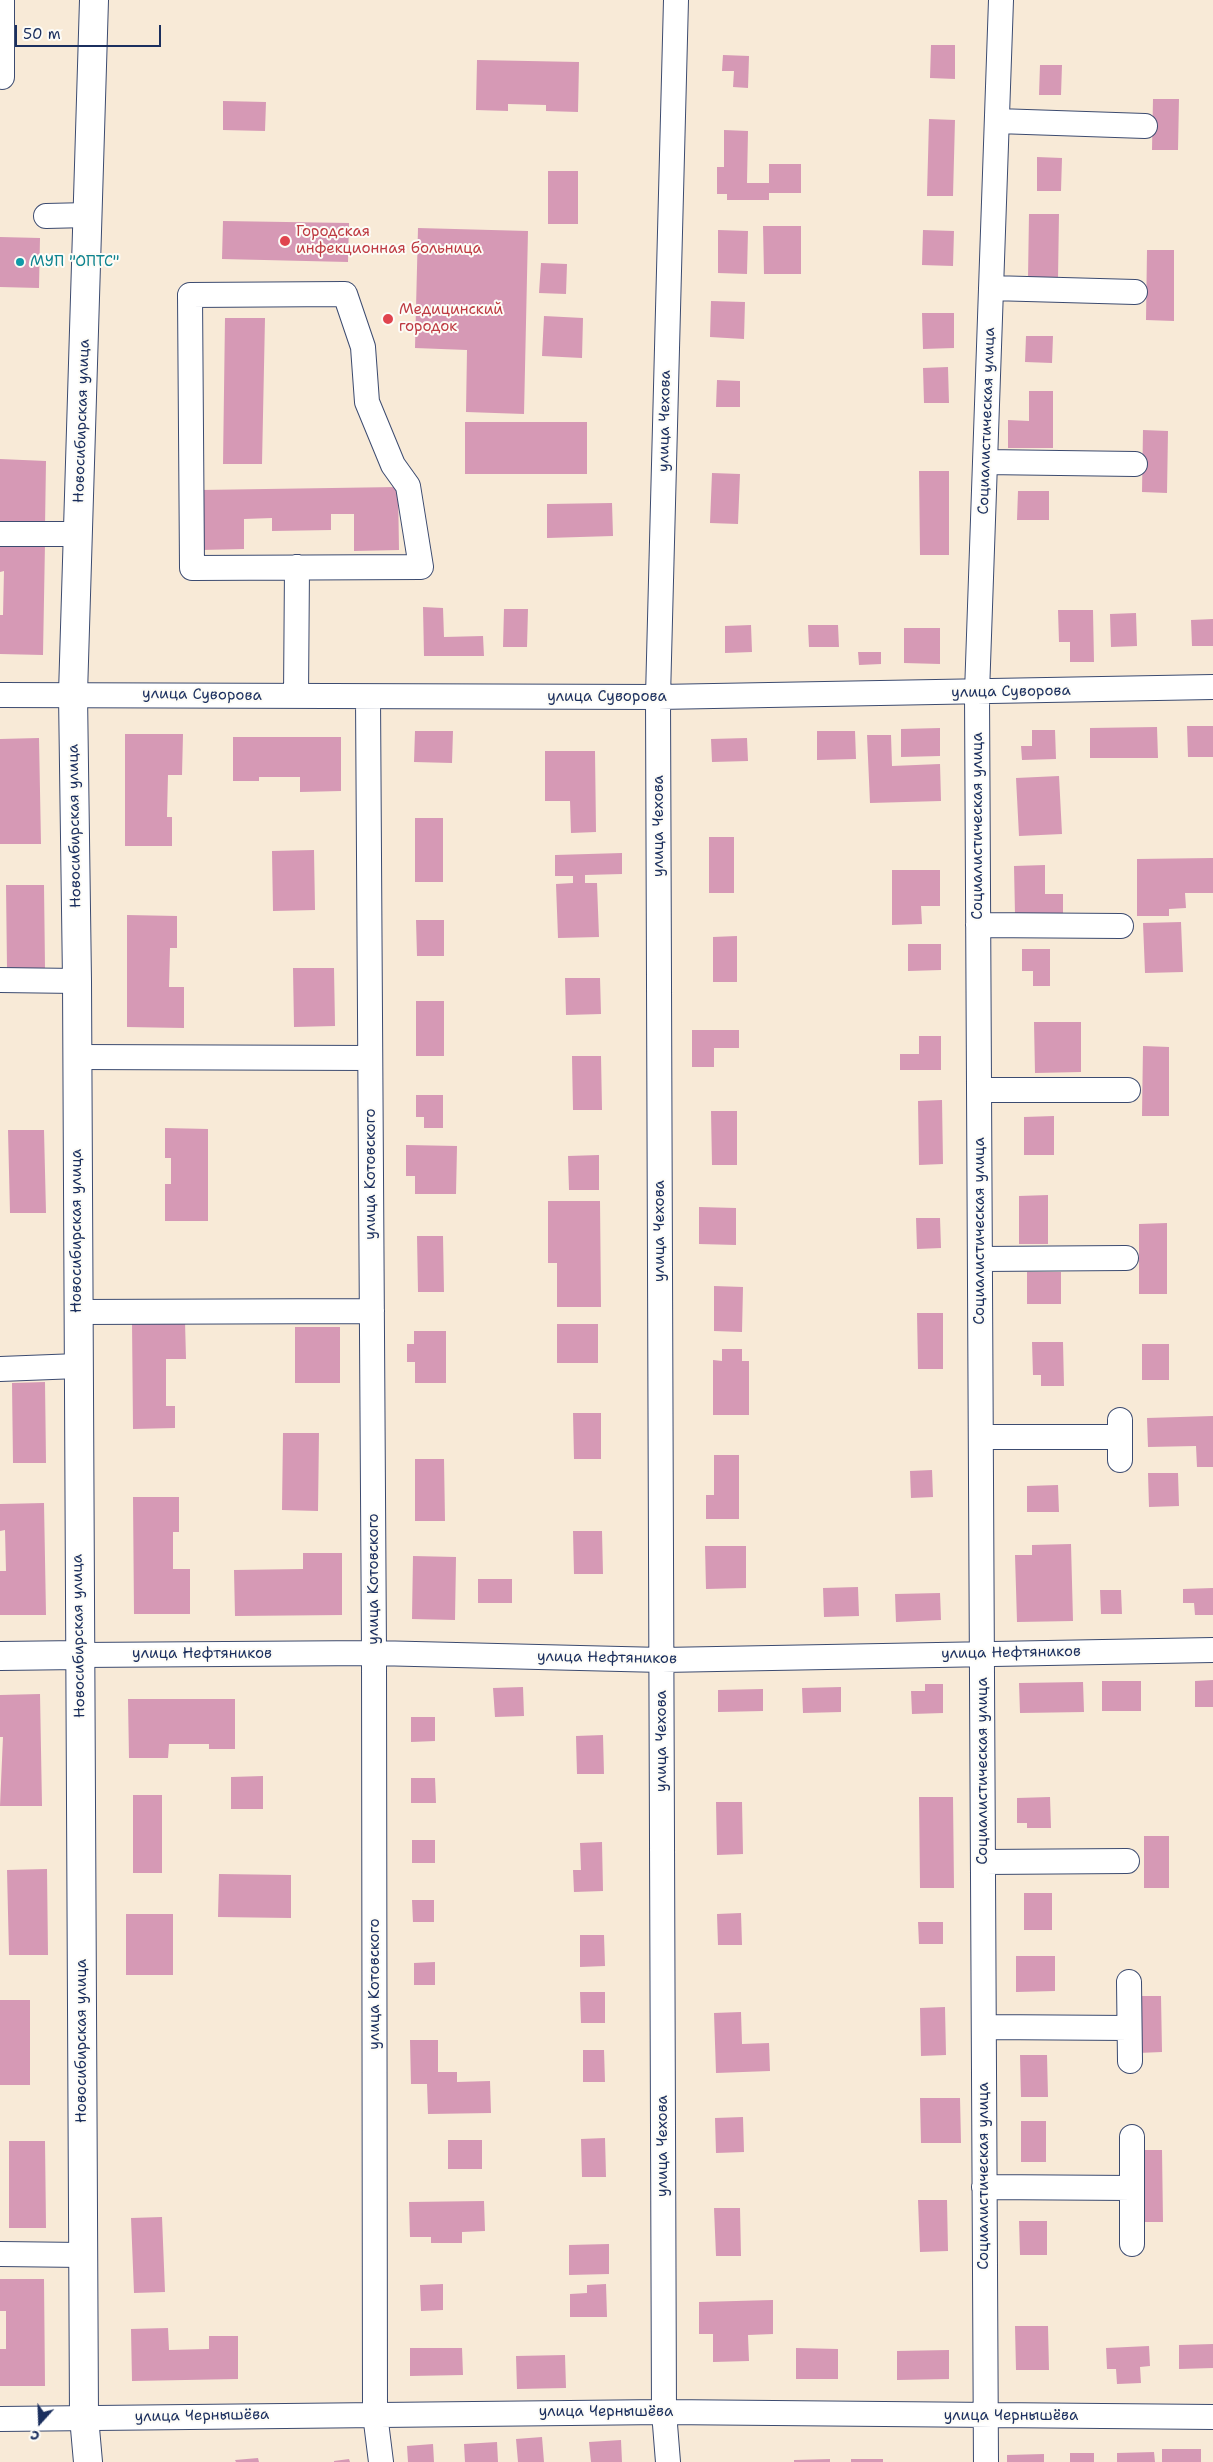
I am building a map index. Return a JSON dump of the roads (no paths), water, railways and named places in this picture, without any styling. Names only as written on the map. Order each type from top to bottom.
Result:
[{"type":"main road","name":"Новосибирская улица","points":[[88,2462],[84,2417],[77,981],[73,694],[94,0]]},
{"type":"main road","name":"улица Нефтяников","points":[[0,1656],[79,1655]]},
{"type":"street","points":[[2,0],[2,77]]},
{"type":"street","name":"улица Чехова","points":[[668,2462],[664,2412],[658,697],[676,0]]},
{"type":"street","name":"Социалистическая улица","points":[[986,2462],[977,693],[1000,0]]},
{"type":"street","points":[[997,121],[1145,126]]},
{"type":"street","points":[[46,216],[88,216]]},
{"type":"street","points":[[991,288],[1135,292]]},
{"type":"street","points":[[345,294],[363,347],[367,402],[393,465],[408,486],[421,567],[297,567],[192,568],[190,295],[345,294]]},
{"type":"street","points":[[985,462],[1135,464]]},
{"type":"street","points":[[0,534],[78,534]]},
{"type":"street","points":[[296,696],[297,567]]},
{"type":"street","name":"улица Суворова","points":[[0,695],[658,697],[977,693],[1213,687]]},
{"type":"street","name":"улица Котовского","points":[[368,697],[374,1653],[375,2414],[381,2462]]},
{"type":"street","points":[[978,925],[1121,926]]},
{"type":"street","points":[[0,980],[77,981]]},
{"type":"street","points":[[77,1057],[370,1058]]},
{"type":"street","points":[[979,1090],[1128,1090]]},
{"type":"street","points":[[980,1258],[1126,1258]]},
{"type":"street","points":[[78,1312],[372,1312]]},
{"type":"street","points":[[0,1369],[78,1366]]},
{"type":"street","points":[[981,1436],[1120,1439]]},
{"type":"street","name":"улица Нефтяников","points":[[79,1655],[374,1653],[662,1660],[1213,1650]]},
{"type":"street","points":[[984,1862],[1127,1862]]},
{"type":"street","points":[[1129,1982],[1130,2061]]},
{"type":"street","points":[[984,2027],[1130,2028]]},
{"type":"street","points":[[1132,2137],[1132,2244]]},
{"type":"street","points":[[984,2187],[1132,2188]]},
{"type":"street","points":[[0,2254],[83,2255]]},
{"type":"street","name":"улица Чернышёва","points":[[0,2419],[664,2412],[1213,2417]]},
{"type":"place","name":"Городская инфекционная больница","points":[[285,241]]},
{"type":"place","name":"МУП \"ОПТС\"","points":[[20,262]]},
{"type":"place","name":"Медицинский городок","points":[[388,319]]}]
